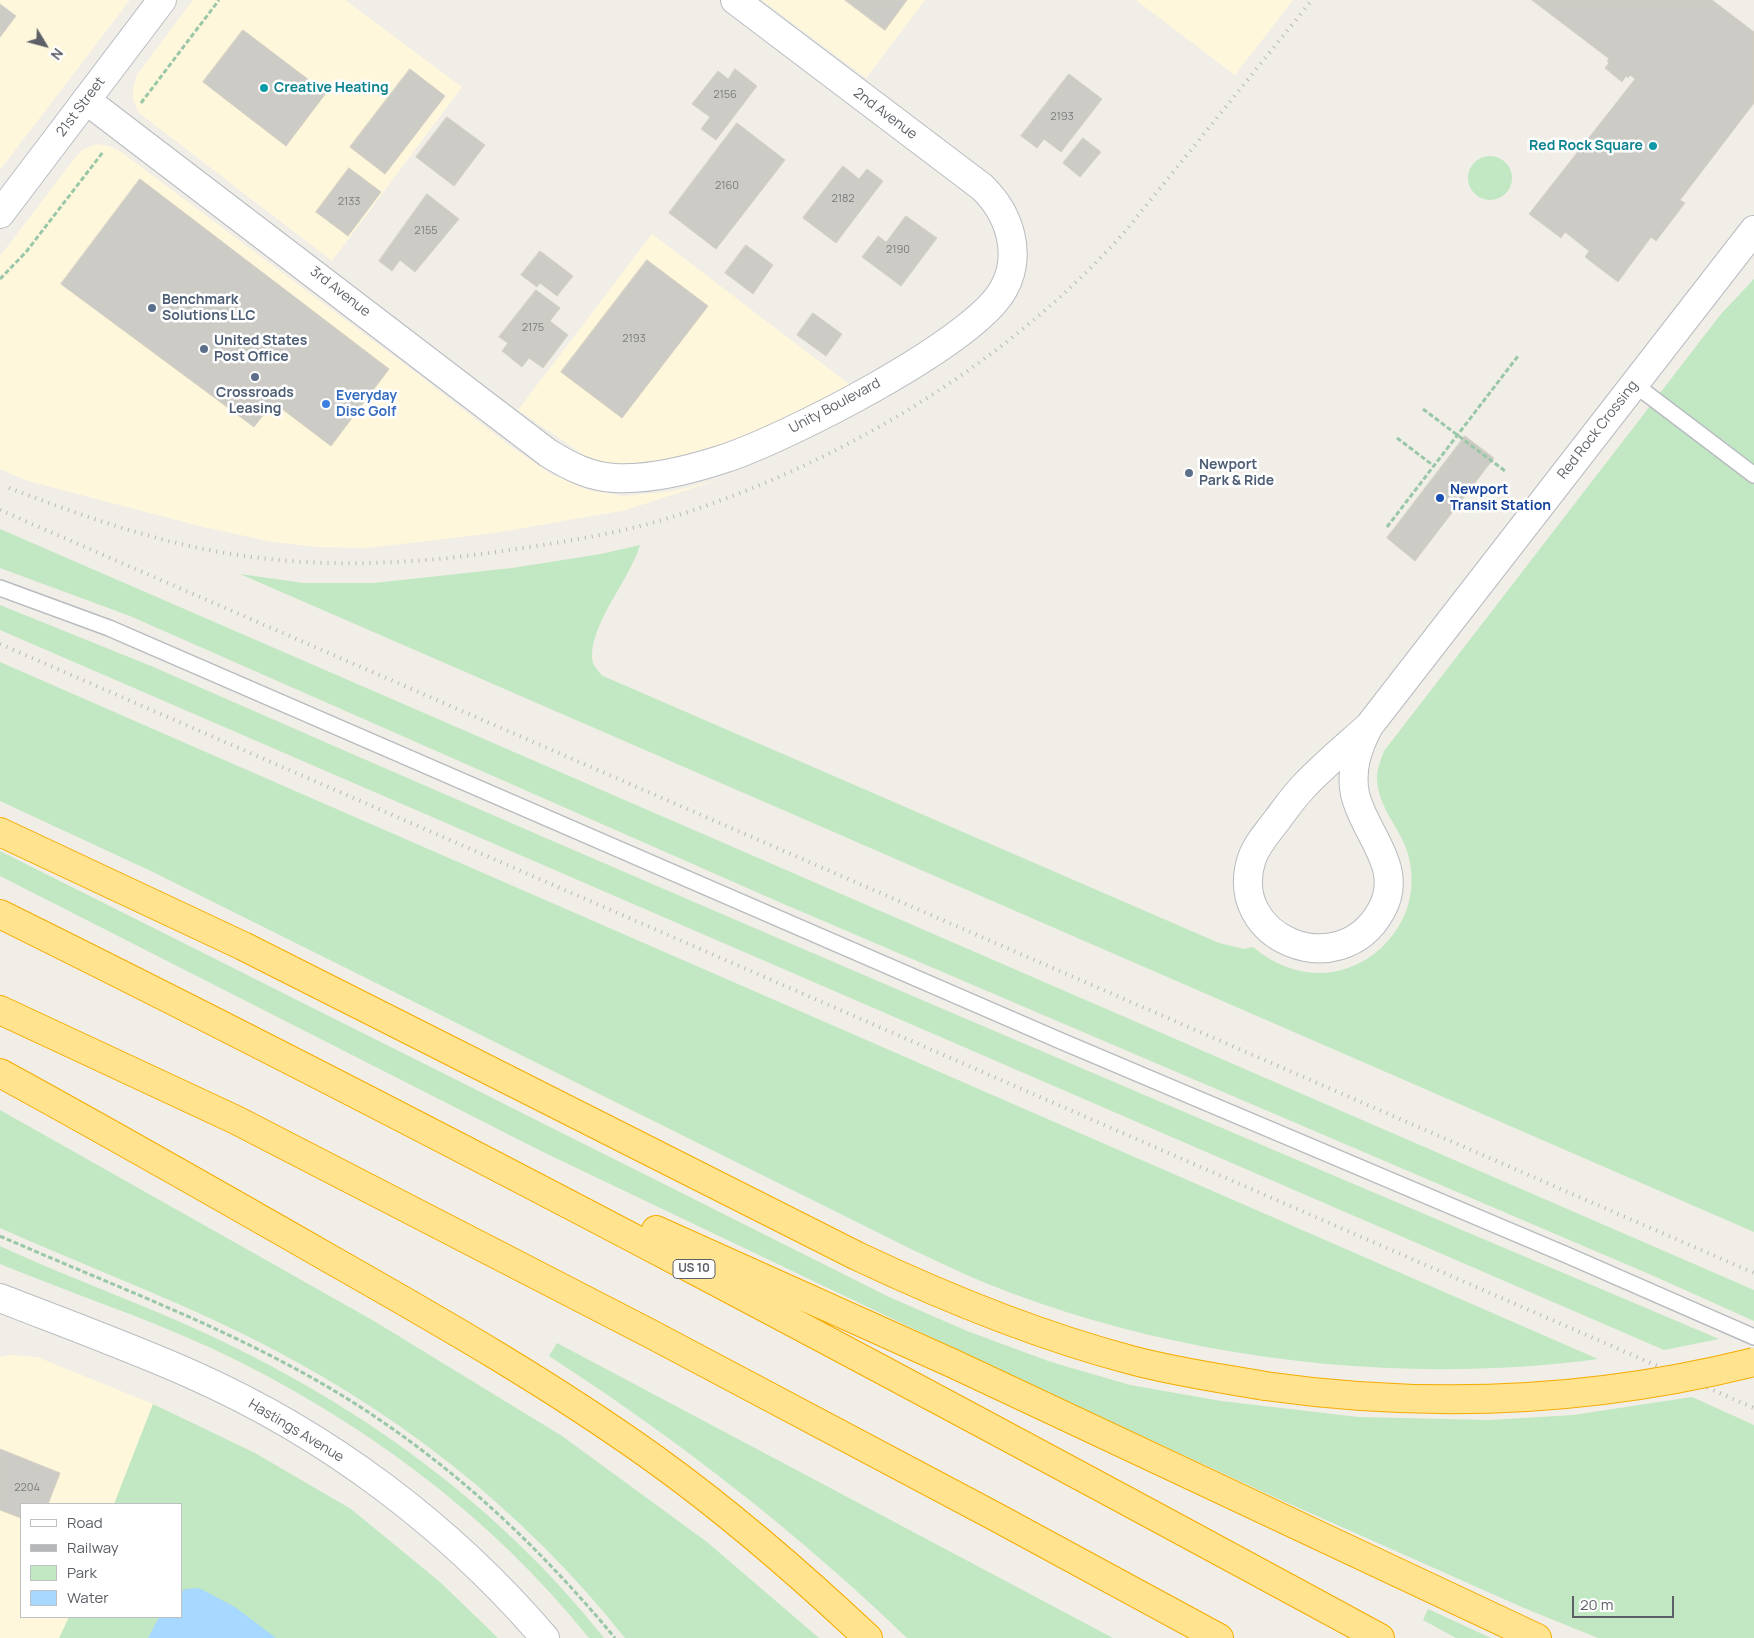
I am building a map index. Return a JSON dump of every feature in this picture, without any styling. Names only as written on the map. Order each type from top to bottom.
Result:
[{"type":"highway","points":[[0,832],[243,946],[858,1256],[953,1300],[1050,1336],[1132,1360],[1265,1386],[1378,1397],[1453,1400],[1522,1398],[1627,1387],[1754,1362]]},
{"type":"highway","name":"US 10","points":[[0,914],[409,1120],[990,1426],[1380,1638]]},
{"type":"highway","points":[[0,1010],[236,1120],[642,1329],[980,1508],[1219,1638]]},
{"type":"highway","points":[[0,1073],[393,1294],[563,1397],[657,1460],[717,1507],[778,1557],[868,1638]]},
{"type":"highway","points":[[409,1120],[954,1364],[1537,1638]]},
{"type":"street","name":"21st Street","points":[[0,214],[162,0]]},
{"type":"street","name":"2nd Avenue","points":[[734,0],[982,187],[995,200],[1006,219],[1013,246]]},
{"type":"street","name":"3rd Avenue","points":[[86,100],[343,294],[528,440],[565,463],[598,476]]},
{"type":"street","name":"Red Rock Crossing","points":[[1370,726],[1358,749],[1354,776],[1355,794],[1362,813],[1381,848],[1386,864],[1388,886],[1383,909],[1366,932],[1343,945],[1318,949],[1296,946],[1272,932],[1257,912],[1249,880],[1253,857],[1260,842],[1305,785],[1370,726],[1754,230]]},
{"type":"street","name":"Unity Boulevard","points":[[598,476],[615,478],[650,476],[724,459],[759,445],[877,385],[947,342],[990,308],[1008,281],[1013,246]]},
{"type":"street","name":"Hastings Avenue","points":[[0,1298],[194,1376],[257,1407],[322,1445],[386,1488],[439,1531],[501,1590],[545,1638]]},
{"type":"lane","points":[[1634,384],[1754,475]]},
{"type":"lane","points":[[0,588],[109,628],[1052,1037],[1570,1256],[1754,1337]]},
{"type":"path","points":[[1387,527],[1518,356]]},
{"type":"path","points":[[1422,408],[1505,470]]},
{"type":"path","points":[[1397,438],[1434,466]]},
{"type":"shaded area","points":[[0,0],[130,0],[0,170]]},
{"type":"shaded area","points":[[193,0],[345,0],[462,87],[332,261],[138,112],[133,99],[133,88],[137,75]]},
{"type":"shaded area","points":[[762,0],[925,0],[866,78]]},
{"type":"shaded area","points":[[1136,0],[1293,0],[1235,75]]},
{"type":"shaded area","points":[[98,144],[112,147],[121,152],[411,369],[510,446],[551,474],[588,490],[623,496],[674,491],[723,478],[626,510],[495,533],[367,548],[316,547],[273,542],[203,527],[28,481],[0,469],[0,256],[75,158],[83,149]]},
{"type":"shaded area","points":[[652,234],[850,385],[750,437],[677,459],[634,465],[607,463],[584,455],[518,410]]},
{"type":"shaded area","points":[[11,1355],[37,1357],[163,1408],[124,1503],[20,1503],[20,1618],[78,1618],[70,1638],[0,1638],[0,1357]]},
{"type":"green space","points":[[1486,156],[1494,156],[1506,162],[1512,178],[1506,194],[1494,200],[1486,200],[1474,194],[1468,182],[1468,174],[1474,162]]},
{"type":"green space","points":[[1754,279],[1754,1232],[240,574],[304,583],[374,583],[512,568],[601,554],[640,545],[628,572],[605,614],[594,643],[593,662],[603,676],[1219,943],[1244,949],[1253,947],[1277,963],[1295,970],[1313,973],[1331,972],[1356,965],[1378,951],[1394,934],[1407,909],[1412,881],[1408,853],[1386,811],[1378,788],[1377,773],[1384,751],[1721,314]]},
{"type":"green space","points":[[0,529],[1754,1290],[1754,1321],[1656,1277],[779,902],[130,616],[0,568]]},
{"type":"green space","points":[[0,605],[151,666],[738,921],[1719,1339],[1664,1350],[0,630]]},
{"type":"green space","points":[[0,662],[1598,1359],[1521,1367],[1443,1369],[1364,1367],[1286,1360],[1208,1347],[1131,1330],[1056,1309],[983,1282],[911,1249],[153,872],[0,801]]},
{"type":"green space","points":[[0,851],[889,1297],[967,1331],[1051,1362],[1130,1385],[1221,1401],[1358,1417],[1489,1420],[1573,1415],[1692,1397],[1754,1425],[1754,1638],[1598,1638],[1524,1608],[1272,1496],[1006,1373],[543,1152],[0,876]]},
{"type":"green space","points":[[0,1110],[374,1321],[562,1436],[707,1542],[819,1638],[625,1638],[585,1590],[542,1545],[497,1503],[401,1427],[350,1393],[241,1333],[151,1292],[0,1228]]},
{"type":"green space","points":[[0,1246],[209,1335],[265,1363],[373,1427],[473,1503],[520,1545],[563,1590],[604,1638],[589,1638],[550,1592],[464,1509],[368,1437],[317,1404],[211,1348],[159,1325],[0,1264]]},
{"type":"green space","points":[[557,1343],[1113,1638],[907,1638],[823,1561],[735,1488],[643,1420],[549,1356]]},
{"type":"green space","points":[[153,1404],[255,1453],[351,1509],[440,1582],[498,1638],[59,1638],[69,1618],[182,1618],[182,1503],[114,1503]]},
{"type":"green space","points":[[1428,1609],[1491,1638],[1456,1638],[1423,1620]]},
{"type":"water","points":[[199,1588],[235,1607],[276,1638],[148,1638],[158,1618],[182,1618],[182,1591],[186,1589]]},
{"type":"building","points":[[845,0],[907,0],[885,30]]},
{"type":"building","name":"Red Rock Square","points":[[1532,0],[1712,0],[1754,32],[1754,103],[1680,200],[1685,203],[1656,241],[1651,237],[1618,282],[1585,257],[1589,251],[1565,232],[1561,238],[1529,214],[1635,79],[1630,75],[1628,78],[1626,76],[1622,82],[1605,68],[1609,63],[1607,61],[1609,59]]},
{"type":"building","points":[[0,4],[16,16],[0,37]]},
{"type":"building","name":"Creative Heating","points":[[243,30],[326,93],[286,146],[203,82]]},
{"type":"building","points":[[410,69],[445,96],[385,174],[350,147]]},
{"type":"building","points":[[735,69],[757,86],[716,140],[701,129],[710,117],[692,104],[718,71],[728,79]]},
{"type":"building","points":[[1069,74],[1102,99],[1061,152],[1044,139],[1037,148],[1021,136]]},
{"type":"building","points":[[447,117],[485,145],[454,186],[416,157]]},
{"type":"building","points":[[737,123],[785,160],[716,249],[669,213]]},
{"type":"building","points":[[1083,138],[1101,152],[1080,177],[1063,163]]},
{"type":"building","points":[[843,166],[859,179],[867,169],[883,181],[836,243],[803,218]]},
{"type":"building","points":[[349,168],[381,192],[348,236],[316,212]]},
{"type":"building","points":[[140,179],[389,369],[331,446],[273,402],[254,427],[61,284]]},
{"type":"building","points":[[427,194],[459,219],[415,272],[400,260],[392,271],[379,261]]},
{"type":"building","points":[[906,216],[937,238],[901,286],[862,257],[878,236],[886,242]]},
{"type":"building","points":[[746,245],[773,265],[753,294],[725,273]]},
{"type":"building","points":[[540,251],[573,276],[557,296],[540,283],[537,287],[521,275]]},
{"type":"building","points":[[647,260],[708,306],[622,418],[561,372]]},
{"type":"building","points":[[536,290],[560,308],[550,321],[568,335],[543,368],[529,358],[522,367],[502,351],[508,343],[499,337]]},
{"type":"building","points":[[813,313],[842,334],[826,356],[797,335]]},
{"type":"building","name":"Newport Transit Station","points":[[1465,436],[1494,458],[1415,561],[1387,538]]},
{"type":"building","points":[[0,1449],[60,1473],[48,1503],[20,1503],[20,1518],[0,1510]]},
{"type":"railway","points":[[9,488],[125,529],[185,545],[276,560],[339,563],[402,562],[465,556],[557,543],[659,521],[724,499],[789,473],[852,442],[914,406],[973,367],[1029,324],[1081,278],[1128,228],[1312,0]]},
{"type":"railway","points":[[0,510],[1754,1273]]},
{"type":"railway","points":[[0,644],[1754,1408]]},
{"type":"place","name":"Creative Heating","points":[[264,88]]},
{"type":"place","name":"Red Rock Square","points":[[1653,146]]},
{"type":"place","name":"Benchmark Solutions LLC","points":[[152,308]]},
{"type":"place","name":"United States Post Office","points":[[204,349]]},
{"type":"place","name":"Crossroads Leasing","points":[[255,377]]},
{"type":"place","name":"Everyday Disc Golf","points":[[326,404]]},
{"type":"place","name":"Newport Park & Ride","points":[[1189,473]]},
{"type":"place","name":"Newport Transit Station","points":[[1440,498]]}]
